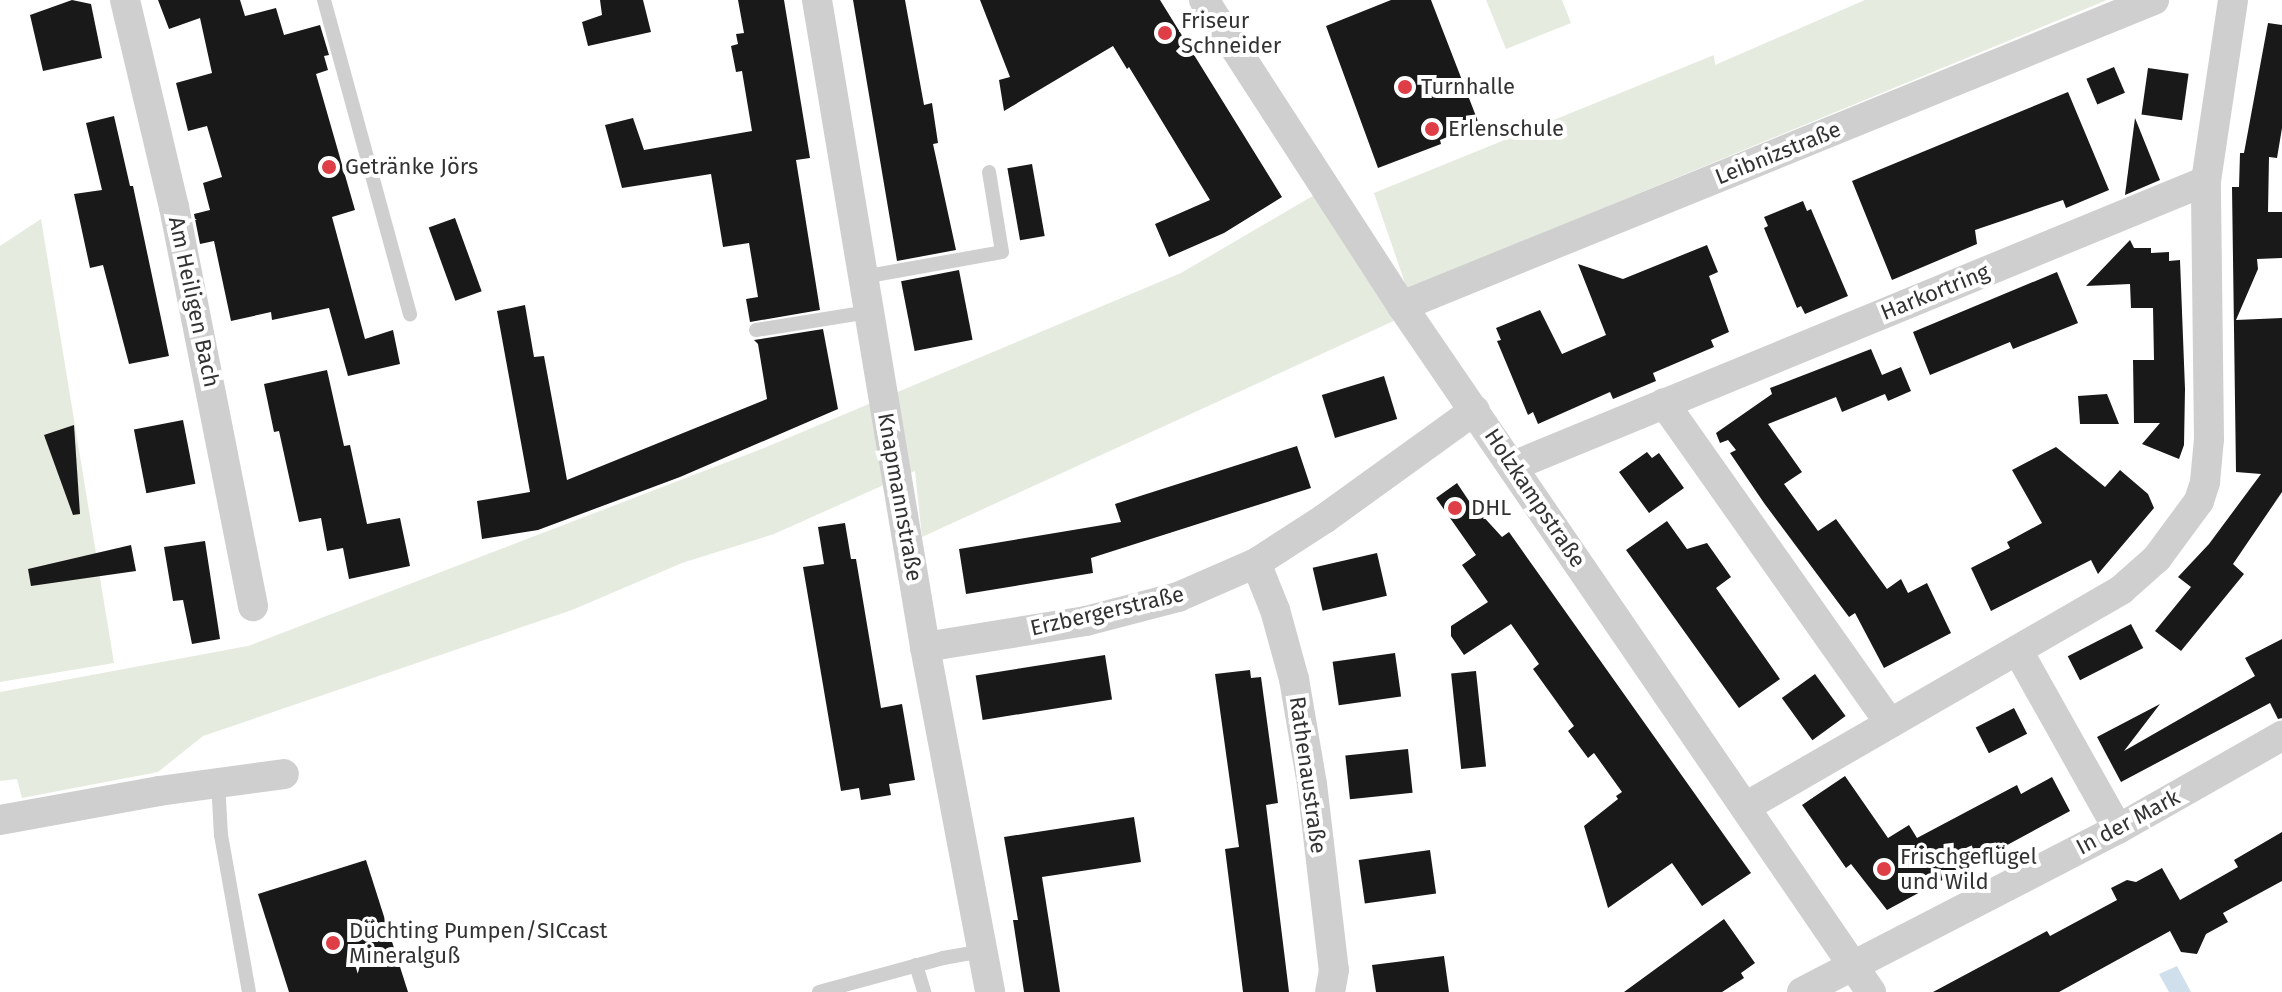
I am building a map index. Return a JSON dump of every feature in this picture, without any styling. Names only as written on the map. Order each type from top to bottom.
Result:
[{"type":"street","name":"Am Heiligen Bach","points":[[125,0],[177,222],[253,606]]},
{"type":"street","name":"Knapmannstraße","points":[[817,0],[925,647],[990,992]]},
{"type":"street","name":"Holzkampstraße","points":[[1204,0],[1402,306],[1629,640],[1747,806],[1871,992]]},
{"type":"street","name":"Leibnizstraße","points":[[1402,306],[2154,0]]},
{"type":"street","points":[[1747,806],[2121,590],[2157,558],[2199,501],[2205,482],[2209,439],[2206,181],[2233,0]]},
{"type":"street","name":"Harkortring","points":[[1513,466],[2206,181]]},
{"type":"street","points":[[1664,403],[1890,723]]},
{"type":"street","name":"Erzbergerstraße","points":[[925,647],[1101,617],[1178,597],[1256,563],[1324,519],[1475,410]]},
{"type":"street","name":"Rathenaustraße","points":[[1256,563],[1275,610],[1299,707],[1334,970],[1330,992]]},
{"type":"street","points":[[2018,651],[2118,829]]},
{"type":"street","name":"In der Mark","points":[[1802,992],[2118,829],[2282,736]]},
{"type":"street","points":[[0,820],[218,782],[284,774]]},
{"type":"lane","points":[[324,0],[410,314]]},
{"type":"lane","points":[[863,277],[1002,252],[989,172]]},
{"type":"lane","points":[[756,330],[869,312]]},
{"type":"lane","points":[[218,782],[221,835],[249,992]]},
{"type":"lane","points":[[819,992],[916,965],[982,951]]},
{"type":"lane","points":[[916,965],[924,992]]},
{"type":"shaded area","points":[[1486,0],[1562,0],[1571,23],[1506,49]]},
{"type":"shaded area","points":[[1865,0],[2107,0],[1407,289],[1374,193],[1714,55],[1715,65]]},
{"type":"shaded area","points":[[1316,194],[1398,319],[922,537],[915,471],[774,534],[682,563],[572,610],[203,736],[158,772],[22,798],[17,779],[0,781],[0,692],[248,646],[764,448],[1181,273]]},
{"type":"shaded area","points":[[41,219],[114,663],[0,682],[0,246]]},
{"type":"water","points":[[2177,966],[2191,992],[2169,992],[2159,974]]},
{"type":"building","points":[[72,0],[91,4],[102,58],[43,71],[30,15]]},
{"type":"building","points":[[158,0],[240,0],[245,16],[276,8],[284,35],[320,25],[329,55],[324,56],[328,70],[316,74],[355,210],[332,217],[365,339],[393,330],[400,364],[348,376],[329,308],[272,320],[271,312],[231,321],[214,241],[200,244],[194,214],[210,210],[203,183],[222,177],[207,126],[188,131],[176,83],[212,73],[200,18],[169,29]]},
{"type":"building","points":[[600,0],[643,0],[651,32],[588,46],[582,22],[602,15]]},
{"type":"building","points":[[738,0],[784,0],[810,158],[796,160],[820,310],[750,322],[746,299],[758,297],[749,243],[723,247],[711,174],[622,188],[605,125],[633,118],[644,150],[752,131],[742,71],[736,72],[731,46],[738,44],[736,34],[744,33]]},
{"type":"building","points":[[853,0],[905,0],[924,105],[932,103],[938,143],[933,144],[956,250],[897,261]]},
{"type":"building","points":[[980,0],[1160,0],[1282,197],[1224,233],[1169,257],[1155,224],[1210,200],[1129,67],[1127,69],[1113,46],[1004,111],[999,80],[1010,77]]},
{"type":"building","name":"Turnhalle","points":[[1391,0],[1431,0],[1479,124],[1440,140],[1441,144],[1378,168],[1326,26]]},
{"type":"building","points":[[2268,23],[2282,25],[2282,128],[2277,158],[2269,157],[2268,212],[2282,212],[2282,258],[2257,259],[2258,269],[2236,320],[2282,318],[2282,492],[2233,564],[2244,574],[2181,651],[2155,631],[2191,587],[2178,577],[2209,544],[2261,474],[2236,472],[2232,187],[2239,187],[2240,153],[2244,153]]},
{"type":"building","points":[[2114,67],[2125,93],[2097,104],[2086,79]]},
{"type":"building","points":[[2148,68],[2189,74],[2182,120],[2141,115]]},
{"type":"building","points":[[2068,92],[2109,190],[2066,208],[2063,200],[1975,230],[1977,244],[1892,280],[1852,181]]},
{"type":"building","points":[[114,116],[130,186],[133,186],[169,356],[129,364],[103,265],[90,268],[74,194],[102,190],[86,123]]},
{"type":"building","points":[[2135,118],[2160,180],[2125,195]]},
{"type":"building","points":[[1032,164],[1045,236],[1020,240],[1007,168]]},
{"type":"building","points":[[1803,201],[1807,211],[1811,209],[1848,296],[1805,314],[1801,306],[1797,308],[1764,228],[1768,226],[1764,217]]},
{"type":"building","points":[[455,218],[482,291],[455,301],[429,228]]},
{"type":"building","points":[[2130,240],[2134,248],[2151,248],[2151,253],[2169,252],[2169,261],[2180,260],[2185,389],[2184,445],[2179,459],[2142,444],[2160,423],[2134,423],[2133,360],[2154,360],[2153,308],[2131,308],[2130,284],[2086,286]]},
{"type":"building","points":[[1707,245],[1718,272],[1709,276],[1729,332],[1711,340],[1714,347],[1653,373],[1656,381],[1613,399],[1610,392],[1538,424],[1533,412],[1528,415],[1497,341],[1501,340],[1496,328],[1540,310],[1562,354],[1606,335],[1578,264],[1623,279]]},
{"type":"building","points":[[959,270],[973,340],[915,351],[901,281]]},
{"type":"building","points":[[2057,272],[2078,323],[2013,349],[2010,342],[1930,375],[1913,332]]},
{"type":"building","points":[[525,305],[534,357],[544,356],[567,480],[767,399],[758,344],[754,340],[823,329],[838,409],[680,477],[538,530],[482,539],[477,501],[530,492],[497,311]]},
{"type":"building","points":[[1871,349],[1882,375],[1901,367],[1911,391],[1888,401],[1885,394],[1842,412],[1836,397],[1768,424],[1802,472],[1784,484],[1818,531],[1836,519],[1887,589],[1901,579],[1908,593],[1927,583],[1951,633],[1884,668],[1855,613],[1849,617],[1730,453],[1736,450],[1728,440],[1720,443],[1716,433],[1772,394],[1770,388]]},
{"type":"building","points":[[327,370],[344,446],[350,445],[367,524],[400,518],[410,566],[349,579],[343,548],[327,551],[321,518],[299,522],[279,431],[274,432],[264,384]]},
{"type":"building","points":[[1384,376],[1397,419],[1335,438],[1322,395]]},
{"type":"building","points":[[2107,394],[2119,424],[2080,424],[2078,396]]},
{"type":"building","points":[[183,420],[195,484],[146,493],[134,430]]},
{"type":"building","points":[[74,425],[80,514],[73,515],[44,435]]},
{"type":"building","points":[[1297,446],[1311,488],[1091,558],[1093,573],[966,594],[959,549],[1121,522],[1115,504]]},
{"type":"building","points":[[2056,447],[2105,487],[2120,470],[2148,494],[2154,508],[2098,574],[2091,560],[1991,611],[1971,568],[2010,548],[2007,542],[2042,523],[2012,470]]},
{"type":"building","points":[[1647,452],[1652,458],[1659,453],[1684,488],[1649,513],[1619,472]]},
{"type":"building","points":[[1457,483],[1502,537],[1509,532],[1751,873],[1702,906],[1672,863],[1608,908],[1584,826],[1618,799],[1616,796],[1622,792],[1594,753],[1588,758],[1568,731],[1574,726],[1533,669],[1539,664],[1511,624],[1464,655],[1451,636],[1451,626],[1488,602],[1462,565],[1476,555],[1436,498]]},
{"type":"building","points":[[1667,521],[1687,549],[1707,543],[1731,577],[1716,588],[1780,679],[1739,708],[1626,550]]},
{"type":"building","points":[[845,523],[851,559],[856,559],[881,708],[902,704],[915,780],[889,784],[891,795],[861,800],[859,788],[841,791],[803,567],[824,564],[818,527]]},
{"type":"building","points":[[205,541],[220,639],[192,644],[183,600],[173,601],[164,547]]},
{"type":"building","points":[[131,545],[136,571],[31,586],[28,569]]},
{"type":"building","points":[[1377,553],[1387,596],[1323,611],[1313,568]]},
{"type":"building","points":[[2131,624],[2143,648],[2080,680],[2068,656]]},
{"type":"building","points":[[2282,639],[2282,718],[2278,719],[2270,703],[2121,782],[2097,737],[2160,704],[2124,751],[2255,676],[2245,658]]},
{"type":"building","points":[[1395,653],[1401,697],[1339,705],[1333,662]]},
{"type":"building","points":[[1105,655],[1112,699],[983,720],[976,675]]},
{"type":"building","points":[[1250,670],[1251,678],[1261,677],[1278,803],[1266,805],[1289,992],[1243,992],[1225,849],[1239,847],[1215,674]]},
{"type":"building","points":[[1476,671],[1486,766],[1461,769],[1451,674]]},
{"type":"building","points":[[1815,674],[1846,716],[1812,740],[1782,698]]},
{"type":"building","points":[[2014,708],[2027,734],[1989,753],[1976,728]]},
{"type":"building","points":[[1408,749],[1413,793],[1350,799],[1345,756]]},
{"type":"building","points":[[1845,776],[1888,838],[1909,825],[1917,838],[2017,785],[2021,794],[2052,777],[2070,811],[1887,910],[1851,864],[1846,868],[1802,805]]},
{"type":"building","points":[[1134,817],[1141,862],[1042,877],[1060,992],[1024,992],[1013,920],[1018,920],[1004,837]]},
{"type":"building","points":[[2282,832],[2282,881],[2223,913],[2228,922],[2206,934],[2197,954],[2181,952],[2170,931],[2059,992],[1933,992],[2047,931],[2050,936],[2117,900],[2111,888],[2127,880],[2136,882],[2162,868],[2180,900],[2238,867],[2234,860]]},
{"type":"building","points":[[1430,850],[1436,894],[1365,904],[1359,860]]},
{"type":"building","name":"Düchting Pumpen/SICcast Mineralguß","points":[[366,860],[408,992],[289,992],[258,894]]},
{"type":"building","points":[[1724,919],[1755,963],[1741,973],[1744,978],[1722,992],[1624,992]]},
{"type":"building","points":[[1444,956],[1449,992],[1376,992],[1372,965]]},
{"type":"place","name":"Friseur Schneider","points":[[1165,33]]},
{"type":"place","name":"Turnhalle","points":[[1405,87]]},
{"type":"place","name":"Erlenschule","points":[[1432,129]]},
{"type":"place","name":"Getränke Jörs","points":[[329,167]]},
{"type":"place","name":"DHL","points":[[1455,508]]},
{"type":"place","name":"Frischgeflügel und Wild","points":[[1884,869]]},
{"type":"place","name":"Düchting Pumpen/SICcast Mineralguß","points":[[333,943]]}]
